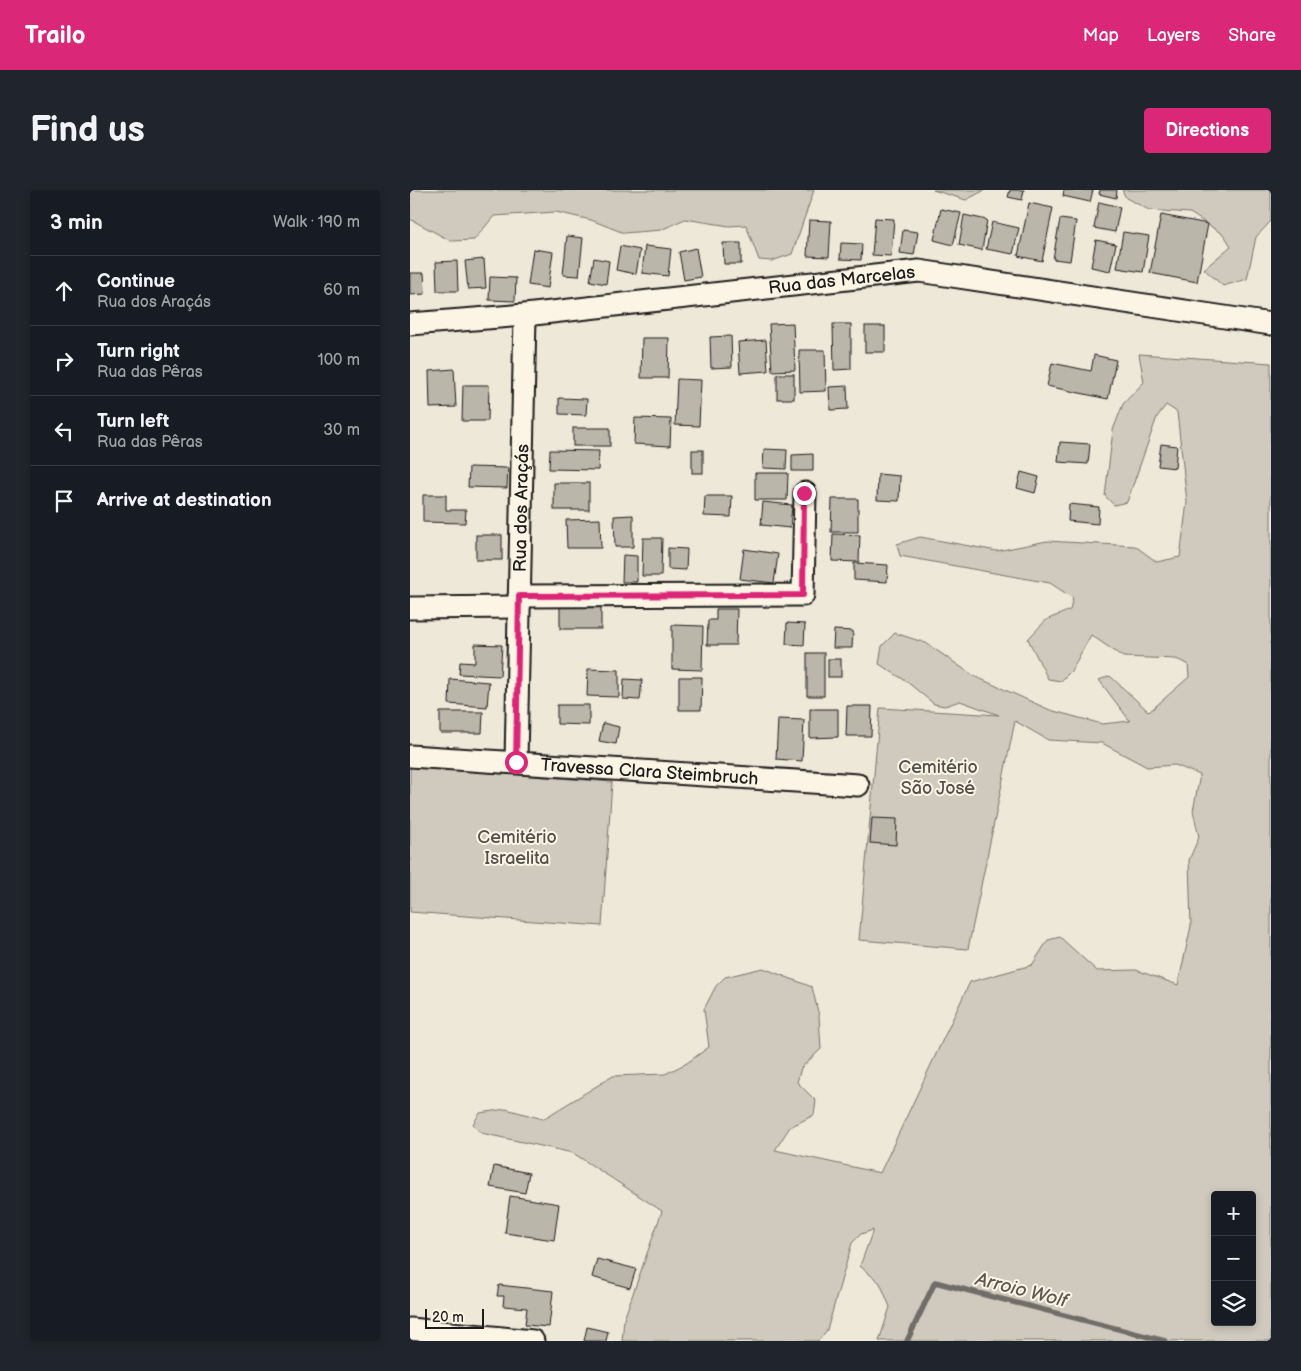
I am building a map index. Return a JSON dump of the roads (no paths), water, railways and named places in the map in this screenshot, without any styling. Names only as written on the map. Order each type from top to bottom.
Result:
[{"type":"street","name":"Rua das Marcelas","points":[[410,324],[525,316],[919,271],[1271,324]]},
{"type":"street","name":"Rua dos Araçás","points":[[516,762],[525,316]]},
{"type":"street","points":[[410,608],[519,602],[803,595],[804,493]]},
{"type":"street","name":"Travessa Clara Steimbruch","points":[[410,756],[858,785]]},
{"type":"street","points":[[413,1333],[533,1341]]},
{"type":"waterway","name":"Arroio Wolf","points":[[907,1341],[935,1282],[1165,1341]]},
{"type":"park label","name":"Cemitério São José","points":[[938,777]]},
{"type":"park label","name":"Cemitério Israelita","points":[[517,848]]}]
